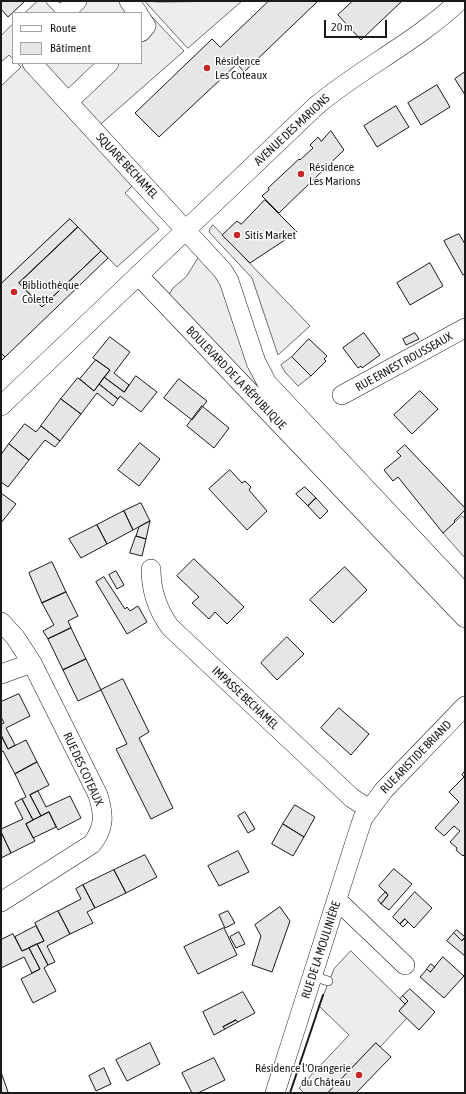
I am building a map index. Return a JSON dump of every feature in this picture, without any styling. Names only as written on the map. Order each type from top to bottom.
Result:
[{"type":"street","points":[[65,12],[77,1]]},
{"type":"street","points":[[129,1],[137,12]]},
{"type":"street","name":"AVENUE DES MARIONS","points":[[138,275],[329,95],[437,20],[459,1]]},
{"type":"street","points":[[142,20],[146,26],[142,31]]},
{"type":"street","name":"SQUARE BECHAMEL","points":[[33,64],[186,230]]},
{"type":"street","points":[[68,102],[108,64]]},
{"type":"street","name":"BOULEVARD DE LA RÉPUBLIQUE","points":[[186,230],[219,266],[226,276],[256,362],[267,383],[464,591]]},
{"type":"street","points":[[1,406],[138,275]]},
{"type":"street","name":"BOULEVARD DE LA RÉPUBLIQUE","points":[[138,275],[465,618]]},
{"type":"street","name":"RUE ERNEST ROUSSEAUX","points":[[342,395],[465,328]]},
{"type":"street","name":"IMPASSE BECHAMEL","points":[[151,569],[151,584],[155,600],[162,617],[170,627],[352,798],[369,809]]},
{"type":"street","name":"RUE DES COTEAUX","points":[[1,622],[15,637],[32,663],[98,795],[102,807],[103,819],[98,836],[92,844],[1,902]]},
{"type":"street","points":[[1,674],[32,663]]},
{"type":"street","name":"RUE ARISTIDE BRIAND","points":[[369,809],[396,777],[465,706]]},
{"type":"street","name":"RUE DE LA MOULINIÈRE","points":[[275,1093],[320,978],[337,900],[363,818],[369,809]]},
{"type":"street","points":[[337,900],[405,965]]},
{"type":"lane","points":[[51,1],[63,12]]},
{"type":"shaded area","points":[[38,1],[137,1],[184,51],[94,130],[133,185],[125,193],[159,229],[117,267],[70,219],[1,284],[1,86],[21,67],[18,64],[142,64],[142,12],[26,12]]},
{"type":"shaded area","points":[[145,1],[159,2],[242,1],[188,48]]},
{"type":"shaded area","points":[[12,25],[12,58],[9,55],[1,62],[1,36]]},
{"type":"shaded area","points":[[213,225],[310,326],[278,355],[252,278],[209,232]]},
{"type":"shaded area","points":[[199,257],[219,277],[257,386],[168,296],[173,288],[186,277]]},
{"type":"shaded area","points":[[292,357],[311,376],[298,386],[285,372],[281,365]]},
{"type":"shaded area","points":[[462,516],[465,519],[465,558],[443,533]]},
{"type":"shaded area","points":[[351,951],[405,1004],[399,1011],[407,1018],[380,1047],[376,1043],[328,1093],[304,1093],[299,1088],[349,1035],[319,1006],[334,969]]},
{"type":"building","points":[[1,1],[25,1],[8,17],[1,9]]},
{"type":"building","name":"Résidence Les Coteaux","points":[[269,1],[318,1],[244,72],[237,64],[159,137],[135,113],[212,39],[220,47]]},
{"type":"building","points":[[353,1],[402,1],[361,40],[338,15]]},
{"type":"building","points":[[465,72],[465,95],[455,79]]},
{"type":"building","points":[[437,85],[450,107],[421,125],[408,103]]},
{"type":"building","points":[[396,106],[409,127],[377,147],[364,126]]},
{"type":"building","name":"Résidence Les Marions","points":[[331,131],[344,150],[279,213],[262,196],[269,190],[268,188],[313,148],[310,145],[318,137],[321,141]]},
{"type":"building","points":[[265,200],[297,232],[250,263],[222,235],[237,221],[241,224]]},
{"type":"building","name":"Bibliothèque Colette","points":[[70,219],[78,227],[19,283],[42,307],[101,251],[108,258],[5,357],[1,353],[1,284]]},
{"type":"building","points":[[78,227],[101,251],[42,307],[19,283]]},
{"type":"building","points":[[459,234],[465,244],[465,274],[463,275],[444,241]]},
{"type":"building","points":[[430,263],[443,286],[410,305],[397,283]]},
{"type":"building","points":[[364,333],[380,355],[362,368],[361,366],[358,368],[343,348]]},
{"type":"building","points":[[415,333],[419,339],[406,345],[403,339]]},
{"type":"building","points":[[110,337],[130,352],[114,373],[129,385],[124,392],[104,377],[110,370],[93,358]]},
{"type":"building","points":[[309,339],[327,356],[324,359],[326,361],[311,376],[292,357]]},
{"type":"building","points":[[1,353],[5,357],[1,361]]},
{"type":"building","points":[[96,360],[110,370],[94,391],[80,379]]},
{"type":"building","points":[[136,376],[157,392],[141,412],[120,396],[118,399],[99,384],[104,377],[124,392]]},
{"type":"building","points":[[78,378],[94,391],[99,384],[118,399],[113,406],[97,393],[81,414],[61,399]]},
{"type":"building","points":[[179,379],[207,401],[192,420],[164,398]]},
{"type":"building","points":[[420,391],[438,409],[412,434],[394,415]]},
{"type":"building","points":[[61,399],[81,414],[60,441],[41,426]]},
{"type":"building","points":[[202,406],[229,428],[214,448],[187,426]]},
{"type":"building","points":[[25,424],[36,432],[41,426],[60,441],[55,447],[45,440],[29,460],[9,444]]},
{"type":"building","points":[[140,443],[160,459],[139,486],[118,470]]},
{"type":"building","points":[[9,444],[29,460],[8,487],[1,482],[1,455]]},
{"type":"building","points":[[405,445],[465,508],[465,510],[454,521],[455,522],[443,533],[398,477],[393,481],[384,470],[401,456],[397,452]]},
{"type":"building","points":[[230,470],[242,483],[245,481],[251,487],[249,490],[267,511],[247,530],[209,489]]},
{"type":"building","points":[[305,487],[316,498],[308,506],[296,494]]},
{"type":"building","points":[[1,493],[16,504],[1,523]]},
{"type":"building","points":[[316,498],[328,511],[320,519],[308,506]]},
{"type":"building","points":[[141,503],[150,521],[133,530],[124,511]]},
{"type":"building","points":[[124,511],[133,530],[107,544],[97,525]]},
{"type":"building","points":[[150,521],[146,539],[136,536],[139,527]]},
{"type":"building","points":[[97,525],[107,544],[81,558],[69,539]]},
{"type":"building","points":[[136,536],[146,539],[142,556],[130,553]]},
{"type":"building","points":[[194,559],[244,607],[227,624],[215,612],[209,619],[192,603],[199,597],[177,576]]},
{"type":"building","points":[[52,562],[66,592],[42,603],[29,573]]},
{"type":"building","points":[[345,567],[367,590],[333,623],[310,600]]},
{"type":"building","points":[[116,571],[124,585],[117,589],[109,575]]},
{"type":"building","points":[[104,577],[125,609],[127,607],[130,611],[138,606],[147,622],[127,634],[96,582]]},
{"type":"building","points":[[66,592],[78,616],[68,621],[71,628],[48,639],[43,631],[54,625],[42,603]]},
{"type":"building","points":[[71,628],[86,659],[63,670],[48,639]]},
{"type":"building","points":[[287,637],[304,654],[277,680],[261,663]]},
{"type":"building","points":[[86,659],[101,690],[78,701],[63,670]]},
{"type":"building","points":[[123,679],[149,732],[139,738],[173,808],[151,819],[116,749],[127,744],[101,690]]},
{"type":"building","points":[[19,694],[30,716],[6,728],[15,745],[8,749],[1,735],[1,724],[4,723],[1,717],[1,702]]},
{"type":"building","points":[[339,708],[369,734],[351,755],[321,728]]},
{"type":"building","points":[[1,735],[8,749],[26,740],[37,762],[15,774],[3,751],[1,752]]},
{"type":"building","points":[[37,762],[49,785],[30,795],[41,816],[33,820],[22,799],[26,797],[15,774]]},
{"type":"building","points":[[465,771],[465,854],[463,856],[450,842],[460,831],[454,826],[444,836],[435,828],[459,802],[449,792],[464,777],[462,775]]},
{"type":"building","points":[[38,791],[46,807],[70,796],[81,818],[58,830],[49,812],[41,816],[30,795]]},
{"type":"building","points":[[22,799],[33,820],[26,824],[35,841],[11,853],[1,829],[23,819],[15,803]]},
{"type":"building","points":[[295,805],[315,817],[304,837],[283,824]]},
{"type":"building","points":[[49,812],[56,827],[33,838],[26,824]]},
{"type":"building","points":[[245,812],[255,829],[248,833],[238,816]]},
{"type":"building","points":[[283,824],[304,837],[293,856],[272,844]]},
{"type":"building","points":[[1,832],[11,853],[1,858]]},
{"type":"building","points":[[238,851],[249,872],[219,886],[208,866]]},
{"type":"building","points":[[145,855],[157,877],[126,893],[114,870]]},
{"type":"building","points":[[394,869],[412,884],[389,910],[381,904],[388,895],[379,886]]},
{"type":"building","points":[[114,870],[126,893],[95,908],[83,885]]},
{"type":"building","points":[[83,885],[95,908],[87,912],[93,923],[70,934],[58,911],[81,899],[76,889]]},
{"type":"building","points":[[386,892],[388,895],[381,904],[378,900]]},
{"type":"building","points":[[415,892],[432,908],[414,928],[405,919],[400,924],[393,917]]},
{"type":"building","points":[[280,907],[290,921],[272,972],[252,965],[261,936],[255,925]]},
{"type":"building","points":[[58,911],[70,934],[47,946],[55,962],[48,965],[37,944],[44,941],[35,923]]},
{"type":"building","points":[[228,911],[235,923],[225,928],[219,915]]},
{"type":"building","points":[[405,919],[408,922],[403,927],[400,924]]},
{"type":"building","points":[[36,926],[44,941],[22,951],[15,937]]},
{"type":"building","points":[[224,928],[237,955],[198,974],[184,947]]},
{"type":"building","points":[[457,930],[465,937],[462,941],[454,933]]},
{"type":"building","points":[[239,932],[245,944],[236,948],[230,937]]},
{"type":"building","points":[[454,933],[462,941],[465,937],[465,956],[447,941]]},
{"type":"building","points":[[13,934],[22,951],[29,948],[40,969],[32,973],[24,957],[1,968],[1,940]]},
{"type":"building","points":[[37,944],[48,965],[44,968],[56,991],[33,1003],[21,979],[40,969],[29,948]]},
{"type":"building","points":[[443,957],[464,976],[444,998],[420,977],[427,969],[430,972]]},
{"type":"building","points":[[431,964],[435,967],[430,972],[427,969]]},
{"type":"building","points":[[410,989],[435,1012],[419,1030],[399,1011],[408,1001],[403,996]]},
{"type":"building","points":[[243,992],[255,1013],[238,1022],[236,1020],[223,1027],[225,1029],[214,1035],[203,1012]]},
{"type":"building","points":[[403,996],[408,1001],[405,1004],[400,999]]},
{"type":"building","points":[[236,1020],[238,1022],[225,1029],[223,1027]]},
{"type":"building","points":[[150,1043],[160,1064],[127,1081],[116,1060]]},
{"type":"building","name":"Résidence l'Orangerie du Château","points":[[376,1043],[391,1057],[356,1093],[328,1093]]},
{"type":"building","points":[[214,1058],[225,1080],[198,1093],[192,1093],[182,1073]]},
{"type":"building","points":[[104,1068],[111,1084],[96,1091],[89,1076]]},
{"type":"building","points":[[1,1072],[8,1092],[5,1093],[1,1093]]},
{"type":"wall","points":[[290,1093],[323,995]]},
{"type":"place","name":"Résidence Les Coteaux","points":[[207,68]]},
{"type":"place","name":"Résidence Les Marions","points":[[301,174]]},
{"type":"place","name":"Sitis Market","points":[[237,235]]},
{"type":"place","name":"Bibliothèque Colette","points":[[14,292]]},
{"type":"place","name":"Résidence l'Orangerie du Château","points":[[359,1075]]}]
